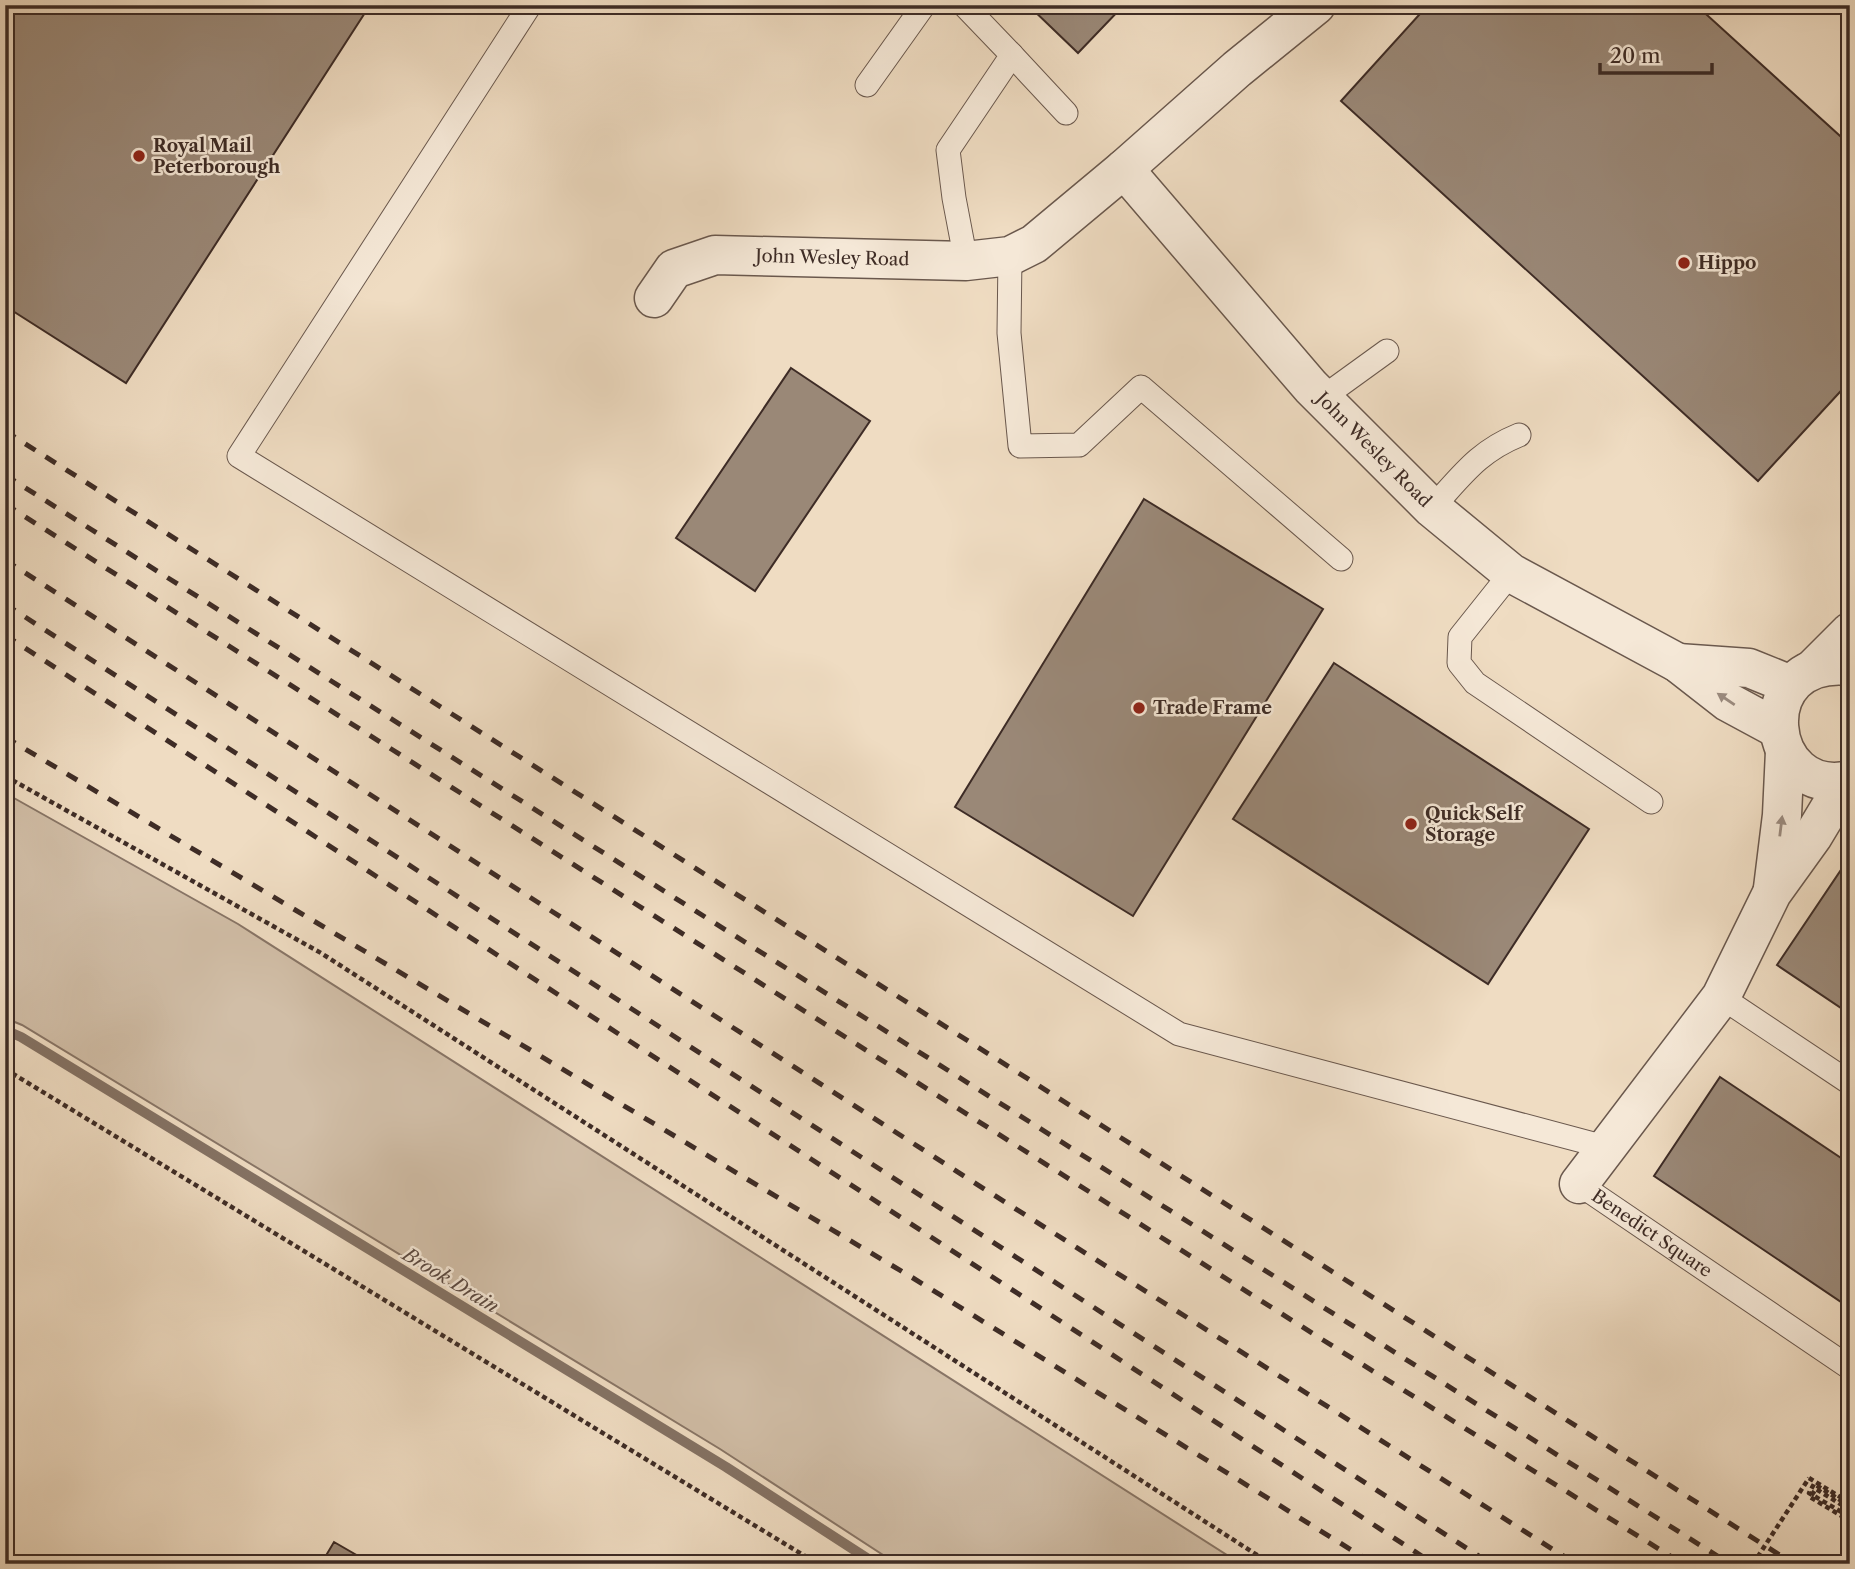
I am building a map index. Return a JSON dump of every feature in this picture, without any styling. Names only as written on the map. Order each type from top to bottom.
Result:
[{"type":"street","name":"John Wesley Road","points":[[654,298],[674,270],[715,255],[966,261],[1010,256],[1034,244],[1237,69],[1316,5]]},
{"type":"street","name":"John Wesley Road","points":[[1124,169],[1322,398],[1432,508],[1511,573],[1678,663],[1781,740],[1797,767],[1830,782],[1848,780]]},
{"type":"street","points":[[1818,673],[1850,632]]},
{"type":"street","name":"John Wesley Road","points":[[1678,663],[1818,673]]},
{"type":"street","name":"Benedict Square","points":[[1772,893],[1782,814],[1779,713],[1783,698],[1818,673]]},
{"type":"street","name":"Benedict Square","points":[[1579,1184],[1721,997],[1772,893],[1813,836],[1848,780]]},
{"type":"lane","points":[[530,5],[239,456],[1179,1034],[1605,1147]]},
{"type":"lane","points":[[867,85],[924,5]]},
{"type":"lane","points":[[964,5],[1066,113]]},
{"type":"lane","points":[[966,261],[948,150],[1012,55]]},
{"type":"lane","points":[[1010,256],[1009,333],[1020,446],[1079,445],[1141,387],[1341,559]]},
{"type":"lane","points":[[1322,398],[1387,351]]},
{"type":"lane","points":[[1432,508],[1483,454],[1497,444],[1519,435]]},
{"type":"lane","points":[[1511,573],[1460,638],[1460,663],[1475,683],[1651,802]]},
{"type":"lane","points":[[1721,997],[1850,1083]]},
{"type":"lane","name":"Benedict Square","points":[[1579,1184],[1850,1368]]},
{"type":"path","points":[[5,776],[321,953],[1270,1564]]},
{"type":"path","points":[[5,1069],[818,1564]]},
{"type":"path","points":[[1754,1564],[1809,1478],[1850,1506]]},
{"type":"path","points":[[1850,1506],[1814,1484],[1809,1493],[1850,1519]]},
{"type":"shaded area","points":[[5,793],[238,924],[1241,1564],[897,1564],[720,1449],[22,1025],[5,1018]]},
{"type":"building","name":"Royal Mail Peterborough","points":[[5,5],[370,5],[126,383],[5,306]]},
{"type":"building","points":[[1028,5],[1124,5],[1078,53]]},
{"type":"building","name":"Hippo","points":[[1428,5],[1696,5],[1850,145],[1850,381],[1758,481],[1341,101]]},
{"type":"building","points":[[791,368],[870,421],[755,591],[676,538]]},
{"type":"building","name":"Trade Frame","points":[[1144,499],[1323,609],[1133,916],[955,807]]},
{"type":"building","name":"Quick Self Storage","points":[[1334,663],[1589,829],[1488,984],[1233,819]]},
{"type":"building","points":[[1847,861],[1850,863],[1850,1014],[1777,965]]},
{"type":"building","points":[[1720,1077],[1850,1164],[1850,1308],[1654,1176]]},
{"type":"building","points":[[334,1542],[372,1564],[321,1564]]},
{"type":"waterway","name":"Brook Drain","points":[[5,1030],[21,1037],[726,1467],[876,1564]]},
{"type":"railway","points":[[5,431],[1794,1564]]},
{"type":"railway","points":[[5,475],[1730,1564]]},
{"type":"railway","points":[[5,504],[1323,1340],[1683,1564]]},
{"type":"railway","points":[[5,560],[967,1178],[1576,1564]]},
{"type":"railway","points":[[5,604],[1491,1564]]},
{"type":"railway","points":[[5,635],[1434,1564]]},
{"type":"railway","points":[[5,737],[913,1278],[1374,1564]]},
{"type":"place","name":"Royal Mail Peterborough","points":[[139,156]]},
{"type":"place","name":"Hippo","points":[[1684,263]]},
{"type":"place","name":"Trade Frame","points":[[1139,708]]},
{"type":"place","name":"Quick Self Storage","points":[[1411,824]]}]
